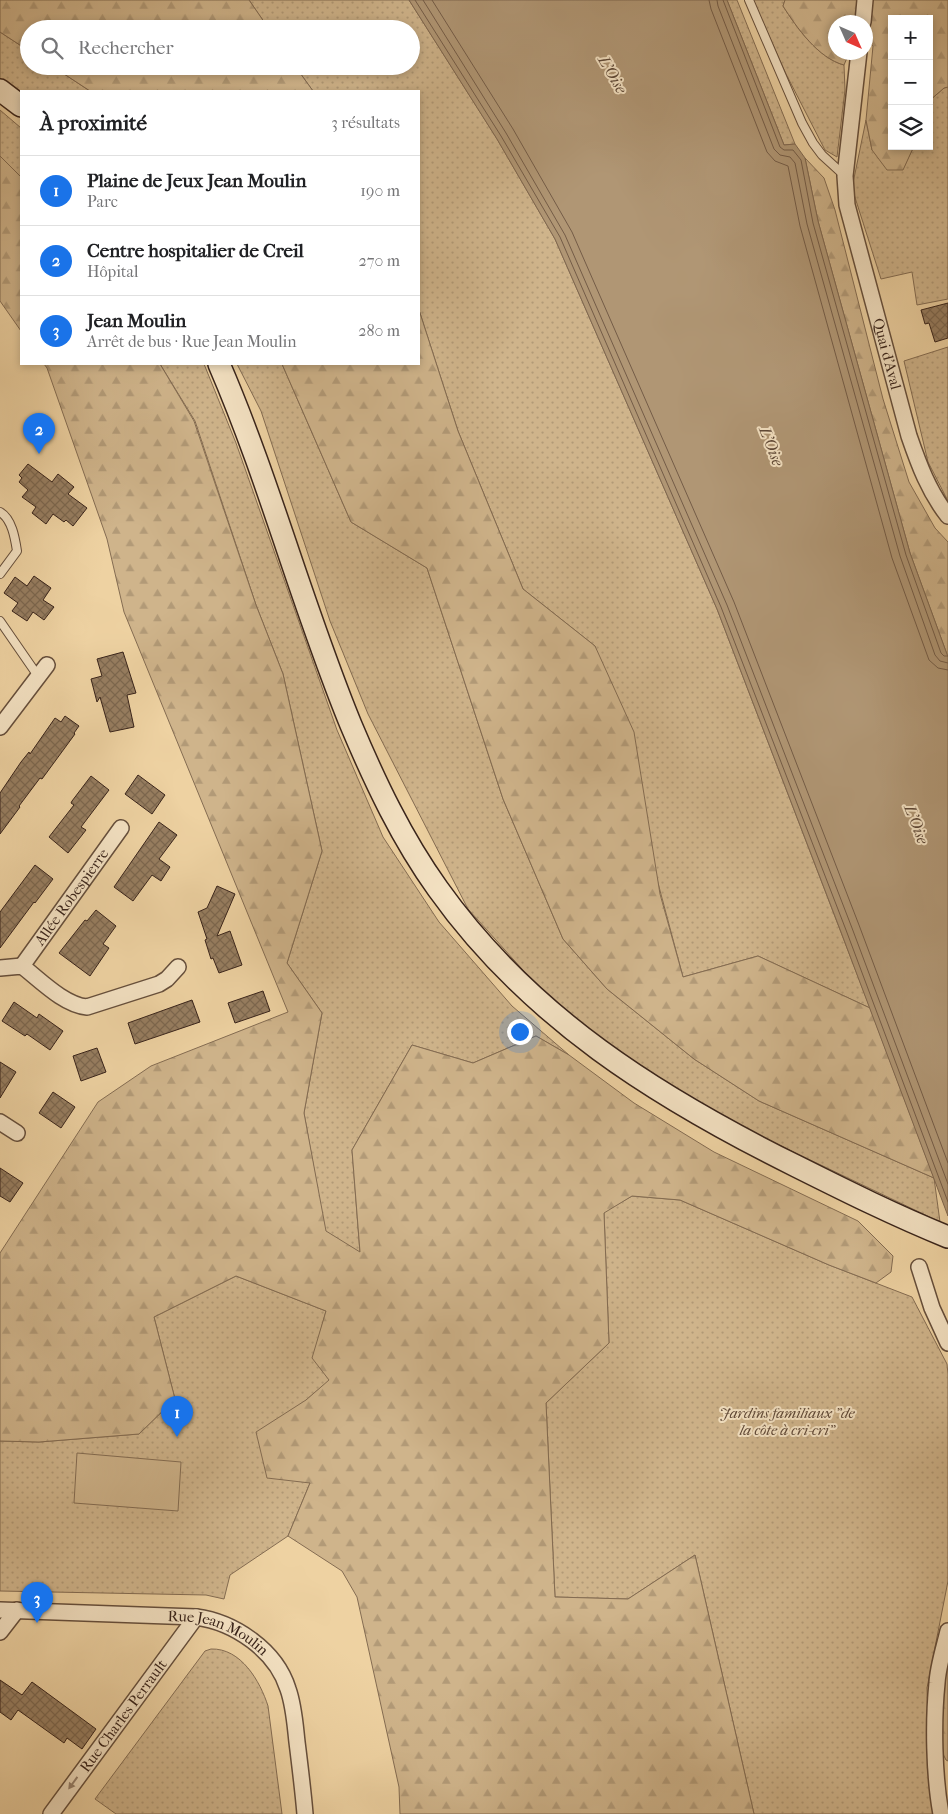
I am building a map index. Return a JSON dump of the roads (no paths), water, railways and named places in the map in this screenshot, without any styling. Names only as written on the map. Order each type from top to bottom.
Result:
[{"type":"main road","points":[[0,90],[20,105]]},
{"type":"main road","points":[[219,365],[253,447],[326,660],[352,726],[393,815],[443,895],[496,960],[522,987],[593,1047],[680,1104],[729,1132],[824,1180],[948,1237]]},
{"type":"street","points":[[863,15],[865,0]]},
{"type":"street","name":"Quai d'Aval","points":[[858,60],[845,180],[849,215],[907,429],[926,482],[948,516]]},
{"type":"street","points":[[0,727],[42,670]]},
{"type":"street","name":"Allée Robespierre","points":[[22,966],[121,828]]},
{"type":"street","points":[[0,969],[22,966],[65,999],[79,1006],[87,1007],[159,984],[167,979],[178,967]]},
{"type":"street","points":[[0,1122],[17,1132]]},
{"type":"street","points":[[919,1267],[932,1308],[948,1343]]},
{"type":"street","name":"Rue Jean Moulin","points":[[0,1610],[196,1617],[215,1621],[244,1635],[271,1660],[284,1678],[293,1710],[305,1814]]},
{"type":"street","points":[[0,1632],[17,1610]]},
{"type":"street","name":"Rue Charles Perrault","points":[[51,1814],[196,1617]]},
{"type":"street","points":[[941,1814],[936,1772],[936,1708],[937,1682],[948,1631]]},
{"type":"lane","points":[[749,0],[802,123],[813,144],[845,180]]},
{"type":"lane","points":[[0,512],[6,515],[15,537],[17,551],[0,574]]},
{"type":"lane","points":[[0,621],[42,670]]},
{"type":"water","name":"L'Oise","points":[[409,0],[727,0],[784,145],[795,144],[805,158],[818,221],[910,553],[948,657],[948,1216],[717,609],[555,239],[497,139]]},
{"type":"place","name":"Centre hospitalier de Creil","points":[[39,454]]},
{"type":"place","name":"Plaine de Jeux Jean Moulin","points":[[177,1437]]},
{"type":"place","name":"Jean Moulin","points":[[37,1623]]},
{"type":"park label","name":"Jardins familiaux \"de la côte à cri-cri\"","points":[[787,1422]]}]
